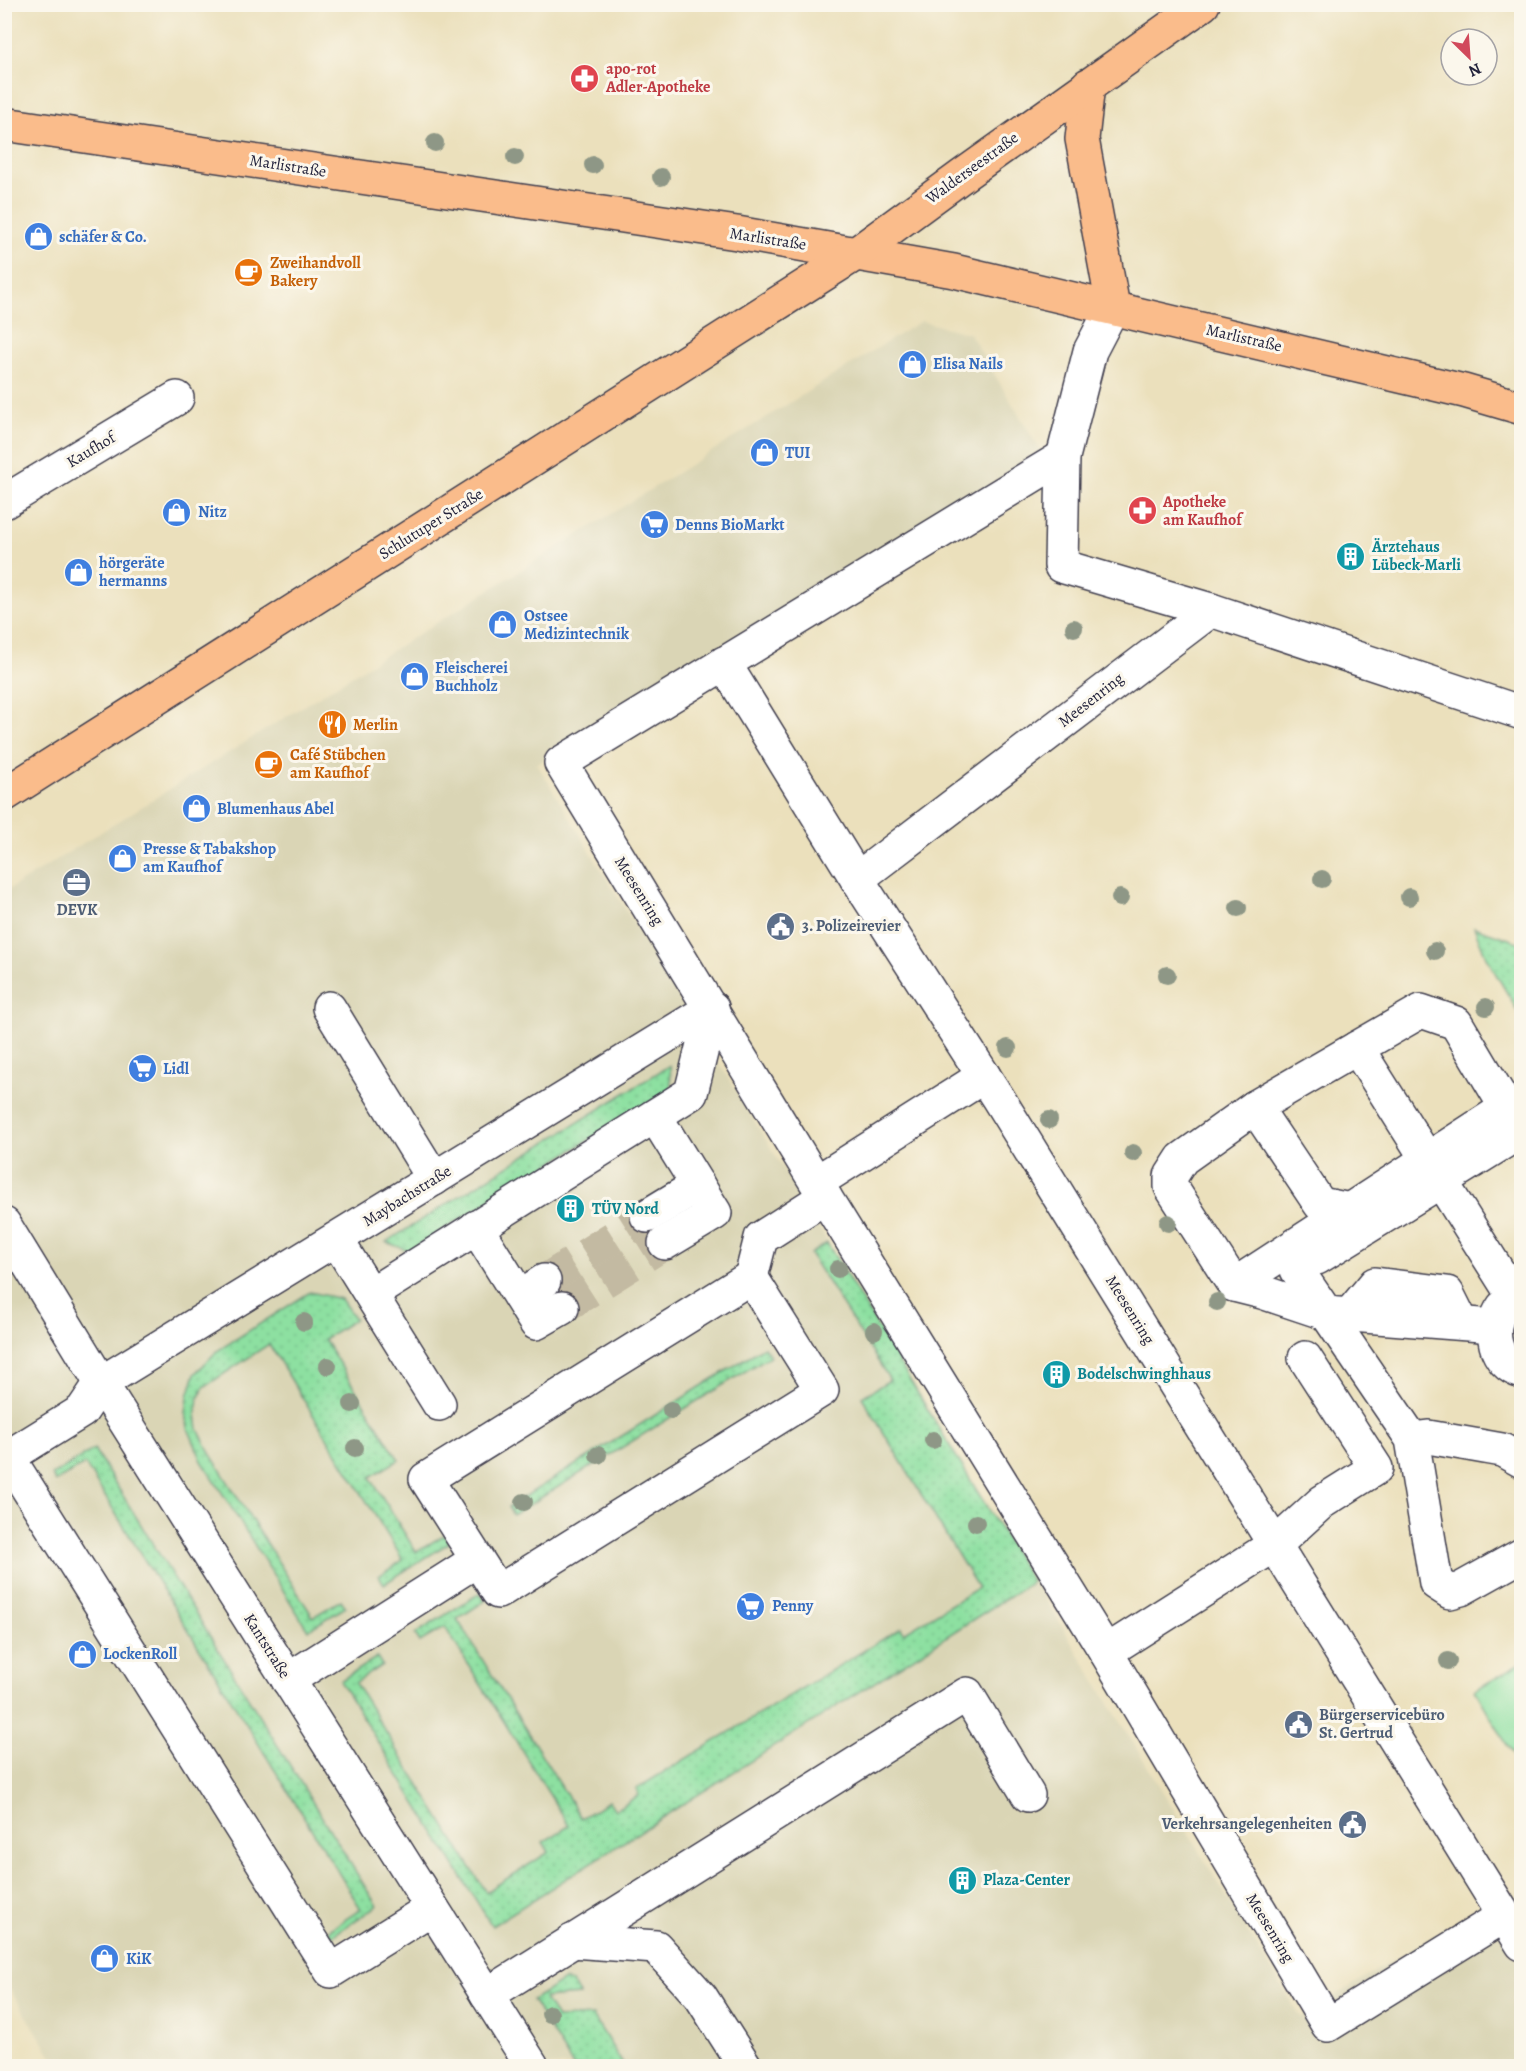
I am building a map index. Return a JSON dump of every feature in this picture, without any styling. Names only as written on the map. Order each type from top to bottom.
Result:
[{"type":"main road","name":"Walderseestraße","points":[[857,253],[1203,4]]},
{"type":"main road","points":[[1088,85],[1082,139],[1113,307]]},
{"type":"main road","name":"Marlistraße","points":[[4,124],[726,232],[954,271],[1464,391],[1521,408]]},
{"type":"main road","name":"Schlutuper Straße","points":[[4,795],[857,253]]},
{"type":"street","points":[[1113,307],[1090,351],[1064,458],[1061,566],[1211,610],[1521,713]]},
{"type":"street","name":"Kaufhof","points":[[4,502],[177,398]]},
{"type":"street","name":"Meesenring","points":[[1064,458],[561,763],[1106,1652],[1328,2025],[1504,1916]]},
{"type":"street","name":"Meesenring","points":[[858,879],[1211,610]]},
{"type":"street","name":"Meesenring","points":[[724,663],[1276,1544],[1521,1944]]},
{"type":"street","points":[[329,1008],[434,1179]]},
{"type":"street","points":[[371,1294],[691,1093],[712,1008]]},
{"type":"street","name":"Maybachstraße","points":[[102,1383],[712,1008]]},
{"type":"street","points":[[1248,1288],[1350,1210],[1434,1170],[1516,1125],[1456,1023],[1420,1011],[1255,1107],[1182,1159],[1171,1176],[1171,1187],[1248,1288],[1337,1314],[1494,1326]]},
{"type":"street","points":[[1357,1048],[1434,1170],[1518,1296],[1501,1309],[1494,1326],[1494,1344],[1503,1360],[1521,1372]]},
{"type":"street","points":[[751,1277],[822,1390],[498,1592],[426,1479],[751,1277],[761,1238],[821,1189],[984,1076]]},
{"type":"street","points":[[1255,1107],[1320,1204],[1350,1210]]},
{"type":"street","points":[[655,1116],[716,1213],[665,1243]]},
{"type":"street","points":[[1248,1288],[1297,1270],[1434,1170]]},
{"type":"street","points":[[647,1216],[698,1185]]},
{"type":"street","name":"Kantstraße","points":[[4,1224],[532,2067]]},
{"type":"street","points":[[476,1227],[542,1296]]},
{"type":"street","points":[[336,1239],[439,1404]]},
{"type":"street","points":[[1297,1270],[1337,1314],[1412,1440],[1437,1583],[1450,1592],[1461,1589],[1521,1555]]},
{"type":"street","points":[[1305,1358],[1376,1467],[1400,1487],[1420,1484]]},
{"type":"street","points":[[102,1383],[82,1411],[6,1458],[331,1971],[432,1908]]},
{"type":"street","points":[[1412,1440],[1428,1437],[1502,1450],[1521,1461]]},
{"type":"street","points":[[1106,1652],[1276,1544],[1322,1502],[1376,1467]]},
{"type":"street","points":[[288,1680],[477,1560]]},
{"type":"street","points":[[487,1995],[967,1694],[1028,1795]]},
{"type":"street","points":[[572,1941],[656,1947],[701,1997],[744,2067]]},
{"type":"shaded area","points":[[921,321],[970,334],[1042,453],[537,764],[1300,2017],[1504,1893],[1521,1923],[1521,2066],[58,2066],[5,1981],[5,892]]},
{"type":"green space","points":[[1474,927],[1521,943],[1521,1017],[1486,957]]},
{"type":"green space","points":[[670,1065],[671,1089],[409,1251],[386,1242]]},
{"type":"green space","points":[[827,1243],[1032,1582],[492,1926],[340,1681],[377,1657],[382,1665],[355,1683],[486,1892],[549,1852],[543,1842],[569,1826],[445,1627],[420,1642],[415,1634],[480,1593],[485,1601],[457,1619],[581,1818],[609,1801],[615,1810],[639,1795],[636,1789],[901,1628],[904,1633],[978,1588],[862,1397],[890,1380],[810,1254]]},
{"type":"green space","points":[[310,1292],[341,1299],[355,1319],[324,1339],[399,1460],[370,1477],[416,1552],[444,1535],[449,1543],[384,1584],[379,1576],[403,1560],[269,1344],[204,1387],[198,1399],[196,1414],[198,1429],[211,1455],[313,1617],[341,1600],[346,1607],[308,1630],[202,1461],[188,1428],[186,1413],[188,1396],[195,1374],[217,1351]]},
{"type":"green space","points":[[764,1347],[770,1356],[513,1515],[508,1507]]},
{"type":"green space","points":[[94,1449],[377,1906],[332,1936],[328,1931],[361,1909],[85,1464],[55,1482],[52,1475]]},
{"type":"green space","points":[[1521,1663],[1521,1769],[1475,1690]]},
{"type":"green space","points":[[564,1980],[572,1983],[580,1995],[544,1998],[557,2018],[593,2016],[624,2066],[573,2066],[532,2000]]},
{"type":"tunnel","points":[[544,1281],[647,1216]]},
{"type":"tunnel","points":[[562,1308],[665,1243]]},
{"type":"place","name":"apo-rot Adler-Apotheke","points":[[585,78]]},
{"type":"place","name":"schäfer & Co.","points":[[38,237]]},
{"type":"place","name":"Zweihandvoll Bakery","points":[[249,272]]},
{"type":"place","name":"Elisa Nails","points":[[912,364]]},
{"type":"place","name":"TUI","points":[[764,453]]},
{"type":"place","name":"Apotheke am Kaufhof","points":[[1142,511]]},
{"type":"place","name":"Nitz","points":[[177,512]]},
{"type":"place","name":"Denns BioMarkt","points":[[654,525]]},
{"type":"place","name":"Ärztehaus Lübeck-Marli","points":[[1351,556]]},
{"type":"place","name":"hörgeräte hermanns","points":[[78,572]]},
{"type":"place","name":"Ostsee Medizintechnik","points":[[503,625]]},
{"type":"place","name":"Fleischerei Buchholz","points":[[414,677]]},
{"type":"place","name":"Merlin","points":[[332,725]]},
{"type":"place","name":"Café Stübchen am Kaufhof","points":[[269,764]]},
{"type":"place","name":"Blumenhaus Abel","points":[[196,809]]},
{"type":"place","name":"Presse & Tabakshop am Kaufhof","points":[[122,858]]},
{"type":"place","name":"DEVK","points":[[77,882]]},
{"type":"place","name":"3. Polizeirevier","points":[[781,926]]},
{"type":"place","name":"Lidl","points":[[142,1069]]},
{"type":"place","name":"TÜV Nord","points":[[571,1209]]},
{"type":"place","name":"Bodelschwinghhaus","points":[[1056,1374]]},
{"type":"place","name":"Penny","points":[[751,1606]]},
{"type":"place","name":"LockenRoll","points":[[82,1654]]},
{"type":"place","name":"Bürgerservicebüro St. Gertrud","points":[[1298,1724]]},
{"type":"place","name":"Verkehrsangelegenheiten","points":[[1353,1824]]},
{"type":"place","name":"Plaza-Center","points":[[962,1880]]},
{"type":"place","name":"KiK","points":[[105,1959]]}]
